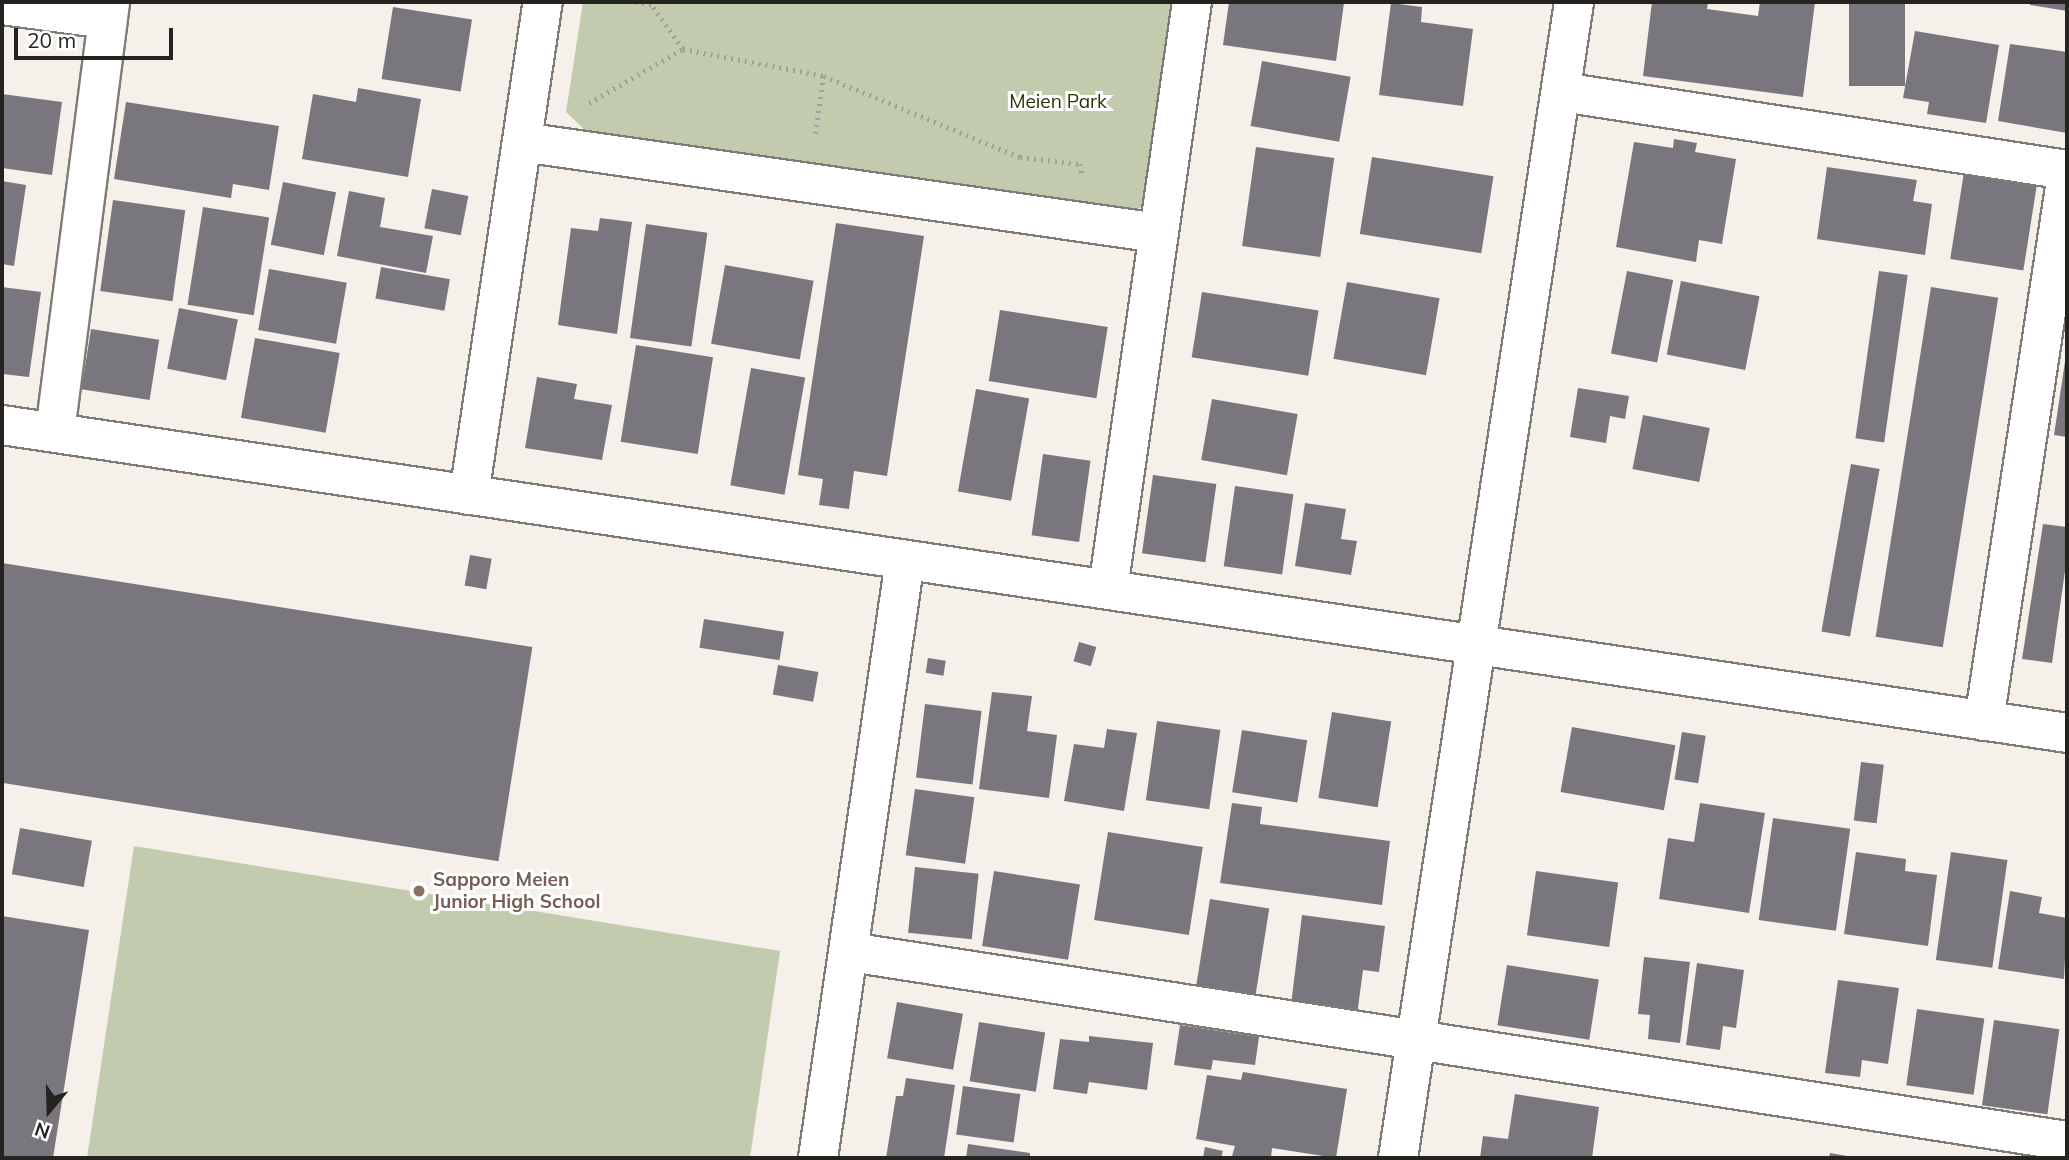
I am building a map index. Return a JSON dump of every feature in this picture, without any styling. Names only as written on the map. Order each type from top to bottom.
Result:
[{"type":"street","points":[[469,495],[543,2]]},
{"type":"street","points":[[1108,589],[1192,2]]},
{"type":"street","points":[[1398,1158],[1574,2]]},
{"type":"street","points":[[2,5],[109,10],[55,432]]},
{"type":"street","points":[[1562,92],[2067,172],[1984,721]]},
{"type":"street","points":[[522,142],[1158,233]]},
{"type":"street","points":[[2,425],[2067,733]]},
{"type":"street","points":[[818,1158],[905,559]]},
{"type":"street","points":[[850,952],[2067,1141]]},
{"type":"street","points":[[2066,1158],[2067,1153]]},
{"type":"path","points":[[635,2],[651,5],[683,49]]},
{"type":"path","points":[[583,106],[683,49],[824,76],[1020,158],[1080,164],[1093,224]]},
{"type":"path","points":[[809,184],[824,76]]},
{"type":"green space","name":"Meien Park","points":[[583,2],[1174,2],[1146,204],[1130,214],[587,132],[566,112]]},
{"type":"green space","points":[[134,846],[780,951],[750,1158],[87,1158]]},
{"type":"building","points":[[1229,2],[1344,3],[1336,61],[1223,45]]},
{"type":"building","points":[[1652,2],[1708,2],[1707,9],[1758,16],[1760,2],[1815,2],[1803,97],[1643,76]]},
{"type":"building","points":[[1849,2],[1905,2],[1905,86],[1849,86]]},
{"type":"building","points":[[2030,2],[2067,2],[2067,11],[2030,5]]},
{"type":"building","points":[[1391,3],[1422,7],[1421,22],[1473,29],[1463,106],[1379,95]]},
{"type":"building","points":[[393,7],[472,20],[461,92],[382,79]]},
{"type":"building","points":[[1915,31],[1999,45],[1986,123],[1927,114],[1929,102],[1903,98]]},
{"type":"building","points":[[2010,44],[2067,52],[2067,133],[1998,121]]},
{"type":"building","points":[[1262,61],[1351,77],[1339,142],[1251,126]]},
{"type":"building","points":[[358,88],[421,99],[408,177],[302,159],[313,94],[356,102]]},
{"type":"building","points":[[2,94],[62,102],[52,175],[2,168]]},
{"type":"building","points":[[126,102],[279,126],[269,190],[233,184],[231,198],[114,179]]},
{"type":"building","points":[[1674,139],[1697,143],[1695,152],[1736,159],[1722,244],[1699,240],[1696,262],[1616,247],[1634,142],[1673,148]]},
{"type":"building","points":[[1256,147],[1334,158],[1320,257],[1242,246]]},
{"type":"building","points":[[1372,157],[1493,176],[1481,253],[1360,234]]},
{"type":"building","points":[[1827,167],[1917,180],[1913,201],[1932,204],[1925,255],[1817,239]]},
{"type":"building","points":[[1964,172],[2037,184],[2023,270],[1950,259]]},
{"type":"building","points":[[2,181],[26,185],[14,266],[2,264]]},
{"type":"building","points":[[283,182],[336,192],[324,255],[271,245]]},
{"type":"building","points":[[432,189],[468,196],[461,235],[424,228]]},
{"type":"building","points":[[349,191],[385,198],[380,227],[433,236],[426,273],[337,256]]},
{"type":"building","points":[[113,200],[185,210],[172,301],[100,291]]},
{"type":"building","points":[[203,207],[269,217],[254,315],[188,305]]},
{"type":"building","points":[[600,218],[632,222],[617,334],[558,325],[571,228],[598,231]]},
{"type":"building","points":[[836,223],[924,236],[887,476],[854,471],[849,509],[819,505],[823,479],[798,475]]},
{"type":"building","points":[[646,224],[707,233],[691,347],[630,338]]},
{"type":"building","points":[[725,265],[814,281],[800,359],[711,344]]},
{"type":"building","points":[[381,267],[450,279],[444,311],[375,299]]},
{"type":"building","points":[[269,269],[347,283],[336,344],[258,330]]},
{"type":"building","points":[[1627,271],[1673,280],[1657,362],[1611,353]]},
{"type":"building","points":[[1879,271],[1908,275],[1884,442],[1855,438]]},
{"type":"building","points":[[1681,281],[1760,296],[1745,370],[1667,355]]},
{"type":"building","points":[[1347,282],[1440,298],[1426,375],[1333,359]]},
{"type":"building","points":[[2,287],[41,292],[29,377],[2,374]]},
{"type":"building","points":[[1931,287],[1998,298],[1943,647],[1876,637]]},
{"type":"building","points":[[1202,292],[1319,310],[1308,376],[1192,357]]},
{"type":"building","points":[[179,308],[238,319],[226,380],[167,369]]},
{"type":"building","points":[[1000,310],[1108,327],[1096,398],[989,381]]},
{"type":"building","points":[[91,329],[159,340],[150,400],[81,389]]},
{"type":"building","points":[[255,338],[340,353],[326,433],[241,418]]},
{"type":"building","points":[[636,345],[713,357],[698,454],[621,442]]},
{"type":"building","points":[[2067,355],[2067,437],[2054,435]]},
{"type":"building","points":[[751,368],[805,378],[785,495],[730,485]]},
{"type":"building","points":[[537,377],[577,384],[574,399],[612,405],[602,460],[525,448]]},
{"type":"building","points":[[1578,388],[1629,396],[1625,419],[1610,416],[1606,443],[1570,437]]},
{"type":"building","points":[[976,389],[1029,398],[1011,501],[958,491]]},
{"type":"building","points":[[1212,399],[1298,414],[1287,475],[1201,460]]},
{"type":"building","points":[[1643,415],[1710,428],[1699,482],[1633,469]]},
{"type":"building","points":[[1043,454],[1091,461],[1079,542],[1032,535]]},
{"type":"building","points":[[1851,464],[1880,469],[1850,636],[1821,631]]},
{"type":"building","points":[[1153,475],[1216,484],[1205,562],[1142,553]]},
{"type":"building","points":[[1235,486],[1293,494],[1282,574],[1224,566]]},
{"type":"building","points":[[1305,503],[1346,509],[1341,539],[1357,541],[1351,575],[1295,566]]},
{"type":"building","points":[[2043,524],[2067,527],[2067,557],[2052,663],[2022,659]]},
{"type":"building","points":[[470,555],[492,559],[486,589],[465,586]]},
{"type":"building","points":[[2,563],[532,647],[498,861],[2,783]]},
{"type":"building","points":[[704,619],[784,632],[779,660],[699,648]]},
{"type":"building","points":[[1079,642],[1096,647],[1091,666],[1073,661]]},
{"type":"building","points":[[928,658],[946,661],[943,676],[926,673]]},
{"type":"building","points":[[778,665],[818,672],[813,702],[773,695]]},
{"type":"building","points":[[992,692],[1032,696],[1027,731],[1057,735],[1049,798],[979,789]]},
{"type":"building","points":[[925,704],[982,711],[973,784],[916,777]]},
{"type":"building","points":[[1332,712],[1391,721],[1378,807],[1318,798]]},
{"type":"building","points":[[1157,721],[1220,730],[1209,809],[1146,800]]},
{"type":"building","points":[[1572,727],[1675,745],[1664,810],[1561,792]]},
{"type":"building","points":[[1107,729],[1137,733],[1124,811],[1064,801],[1074,744],[1104,748]]},
{"type":"building","points":[[1242,730],[1307,740],[1297,803],[1232,792]]},
{"type":"building","points":[[1682,732],[1706,736],[1698,783],[1674,779]]},
{"type":"building","points":[[1861,762],[1884,765],[1877,823],[1854,821]]},
{"type":"building","points":[[915,789],[974,797],[965,864],[906,855]]},
{"type":"building","points":[[1232,803],[1262,807],[1260,824],[1390,841],[1382,905],[1220,883]]},
{"type":"building","points":[[1700,803],[1765,813],[1749,913],[1659,899],[1668,838],[1694,842]]},
{"type":"building","points":[[1773,818],[1850,829],[1836,931],[1759,920]]},
{"type":"building","points":[[20,828],[92,841],[84,887],[12,874]]},
{"type":"building","points":[[1108,832],[1203,847],[1189,935],[1094,920]]},
{"type":"building","points":[[1856,852],[1906,859],[1905,871],[1937,875],[1928,946],[1844,934]]},
{"type":"building","points":[[1951,852],[2007,860],[1992,968],[1936,960]]},
{"type":"building","points":[[915,867],[979,874],[972,939],[908,933]]},
{"type":"building","points":[[994,871],[1080,885],[1068,960],[982,946]]},
{"type":"building","points":[[1536,871],[1618,883],[1609,947],[1527,935]]},
{"type":"building","points":[[2010,891],[2042,897],[2039,913],[2067,918],[2064,979],[1998,969]]},
{"type":"building","points":[[1210,899],[1269,908],[1255,1001],[1195,992]]},
{"type":"building","points":[[1302,915],[1385,926],[1379,972],[1363,970],[1357,1015],[1291,1005]]},
{"type":"building","points":[[2,916],[89,930],[53,1158],[2,1158]]},
{"type":"building","points":[[1644,957],[1690,962],[1680,1043],[1648,1039],[1650,1015],[1638,1014]]},
{"type":"building","points":[[1697,963],[1744,970],[1736,1028],[1723,1026],[1720,1050],[1686,1045]]},
{"type":"building","points":[[1507,965],[1599,980],[1589,1040],[1497,1025]]},
{"type":"building","points":[[1838,980],[1899,988],[1888,1064],[1862,1060],[1860,1077],[1825,1073]]},
{"type":"building","points":[[897,1002],[963,1014],[953,1070],[887,1058]]},
{"type":"building","points":[[1917,1009],[1984,1018],[1974,1095],[1906,1085]]},
{"type":"building","points":[[1994,1020],[2059,1029],[2047,1114],[1982,1105]]},
{"type":"building","points":[[979,1022],[1045,1032],[1036,1092],[970,1081]]},
{"type":"building","points":[[1180,1025],[1259,1037],[1255,1065],[1213,1060],[1211,1070],[1174,1065]]},
{"type":"building","points":[[1089,1036],[1153,1043],[1147,1090],[1089,1082],[1087,1094],[1053,1089],[1060,1039],[1089,1042]]},
{"type":"building","points":[[1243,1072],[1347,1089],[1336,1158],[1272,1148],[1271,1158],[1246,1158],[1232,1156],[1235,1146],[1196,1139],[1207,1075],[1241,1080]]},
{"type":"building","points":[[906,1078],[955,1085],[944,1158],[886,1158],[896,1096],[903,1096]]},
{"type":"building","points":[[963,1086],[1020,1094],[1014,1143],[956,1135]]},
{"type":"building","points":[[1515,1094],[1599,1107],[1592,1158],[1480,1158],[1483,1136],[1508,1139]]},
{"type":"building","points":[[968,1144],[1030,1153],[1030,1158],[966,1158]]},
{"type":"building","points":[[1205,1147],[1223,1151],[1221,1158],[1203,1158]]},
{"type":"building","points":[[1830,1153],[1853,1157],[1853,1158],[1829,1158]]},
{"type":"place","name":"Sapporo Meien Junior High School","points":[[419,891]]}]
